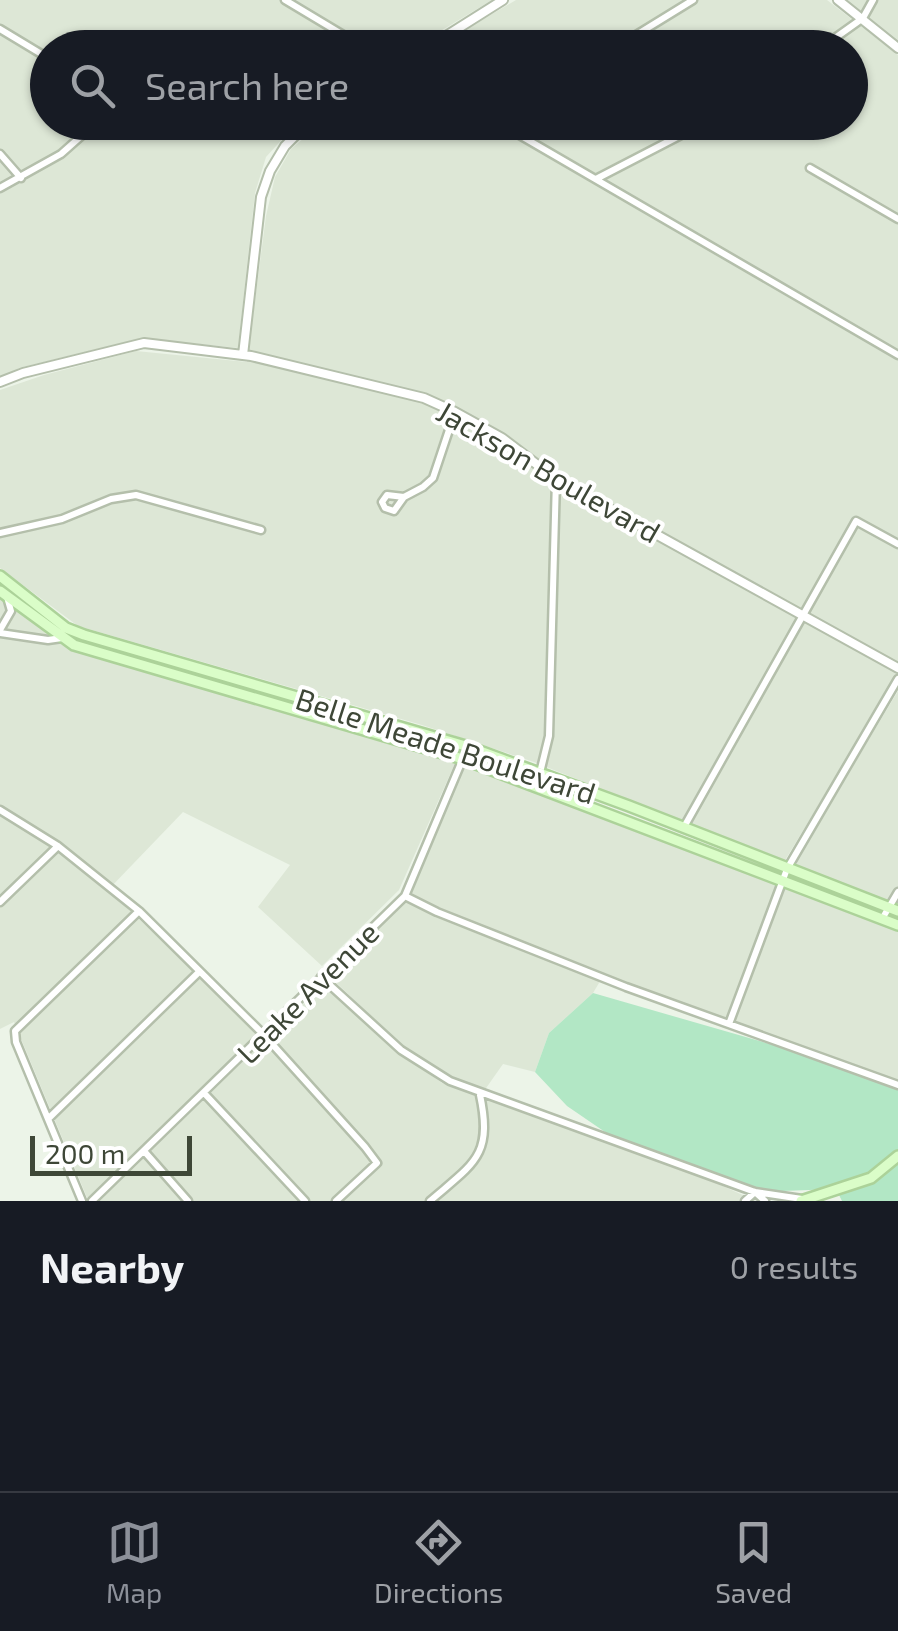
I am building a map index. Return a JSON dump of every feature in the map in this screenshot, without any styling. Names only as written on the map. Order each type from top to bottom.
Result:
[{"type":"main road","name":"Belle Meade Boulevard","points":[[0,576],[7,591],[65,634],[146,668],[464,759],[898,925]]},
{"type":"main road","name":"Belle Meade Boulevard","points":[[65,634],[312,700],[468,747],[893,909]]},
{"type":"main road","points":[[308,712],[312,700]]},
{"type":"main road","points":[[344,722],[346,710]]},
{"type":"main road","points":[[680,840],[684,828]]},
{"type":"main road","points":[[802,1200],[871,1178],[898,1156]]},
{"type":"street","points":[[285,0],[335,30]]},
{"type":"street","points":[[452,30],[492,3],[503,0]]},
{"type":"street","points":[[644,30],[693,0]]},
{"type":"street","points":[[838,0],[898,48]]},
{"type":"street","points":[[846,30],[863,18],[873,0]]},
{"type":"street","points":[[0,29],[30,47]]},
{"type":"street","points":[[0,188],[61,154],[77,140]]},
{"type":"street","points":[[243,355],[261,197],[270,171],[291,140]]},
{"type":"street","points":[[528,140],[898,355]]},
{"type":"street","points":[[596,179],[671,140]]},
{"type":"street","points":[[0,154],[21,178]]},
{"type":"street","points":[[810,168],[898,219]]},
{"type":"street","name":"Jackson Boulevard","points":[[0,382],[144,343],[243,355],[398,391],[456,412],[502,438],[556,479],[898,668]]},
{"type":"street","points":[[404,497],[434,478],[456,412]]},
{"type":"street","points":[[537,785],[549,742],[552,700],[556,479]]},
{"type":"street","points":[[0,532],[62,519],[111,498],[136,495],[261,530]]},
{"type":"street","points":[[684,828],[856,521],[898,544]]},
{"type":"street","points":[[7,591],[10,611],[0,631],[48,640],[65,634]]},
{"type":"street","points":[[728,1024],[787,869],[898,679]]},
{"type":"street","name":"Leake Avenue","points":[[92,1201],[405,896],[468,747]]},
{"type":"street","points":[[0,810],[58,846],[139,911],[264,1035],[365,1147],[377,1164],[336,1201]]},
{"type":"street","points":[[0,902],[58,846]]},
{"type":"street","points":[[882,919],[893,909],[898,892]]},
{"type":"street","points":[[405,896],[512,942],[898,1085]]},
{"type":"street","points":[[82,1201],[14,1030],[139,911]]},
{"type":"street","points":[[49,1118],[199,972]]},
{"type":"street","points":[[321,976],[401,1050],[450,1081],[755,1192],[802,1200]]},
{"type":"street","points":[[204,1093],[305,1201]]},
{"type":"street","points":[[433,1199],[476,1160],[484,1145],[486,1124],[480,1094]]},
{"type":"street","points":[[144,1151],[188,1201]]},
{"type":"street","points":[[745,1201],[755,1192]]},
{"type":"street","points":[[755,1192],[764,1201]]},
{"type":"street","points":[[433,1199],[449,1201]]},
{"type":"shaded area","points":[[0,0],[492,0],[442,30],[30,30],[30,140],[282,140],[266,157],[255,193],[238,348],[142,338],[19,368],[0,378]]},
{"type":"shaded area","points":[[516,0],[827,0],[866,30],[465,30]]},
{"type":"shaded area","points":[[846,0],[898,0],[898,40],[871,19]]},
{"type":"shaded area","points":[[868,32],[898,55],[898,673],[784,862],[534,762],[422,725],[78,626],[0,568],[0,390],[136,351],[247,362],[266,216],[275,177],[291,149],[302,140],[868,140]]},
{"type":"shaded area","points":[[0,596],[62,645],[456,761],[399,890],[322,966],[258,907],[290,865],[183,812],[108,890],[261,1034],[88,1200],[14,1022],[0,1029]]},
{"type":"shaded area","points":[[898,691],[898,906],[797,867],[797,859]]},
{"type":"shaded area","points":[[466,763],[898,928],[898,1081],[605,973],[593,993],[549,1033],[535,1072],[503,1064],[484,1091],[443,1073],[403,1046],[329,976],[410,894]]},
{"type":"shaded area","points":[[323,983],[388,1045],[442,1083],[756,1201],[100,1201]]},
{"type":"green space","points":[[593,993],[898,1081],[898,1201],[842,1201],[836,1189],[755,1192],[624,1145],[567,1106],[535,1072],[549,1033]]}]
